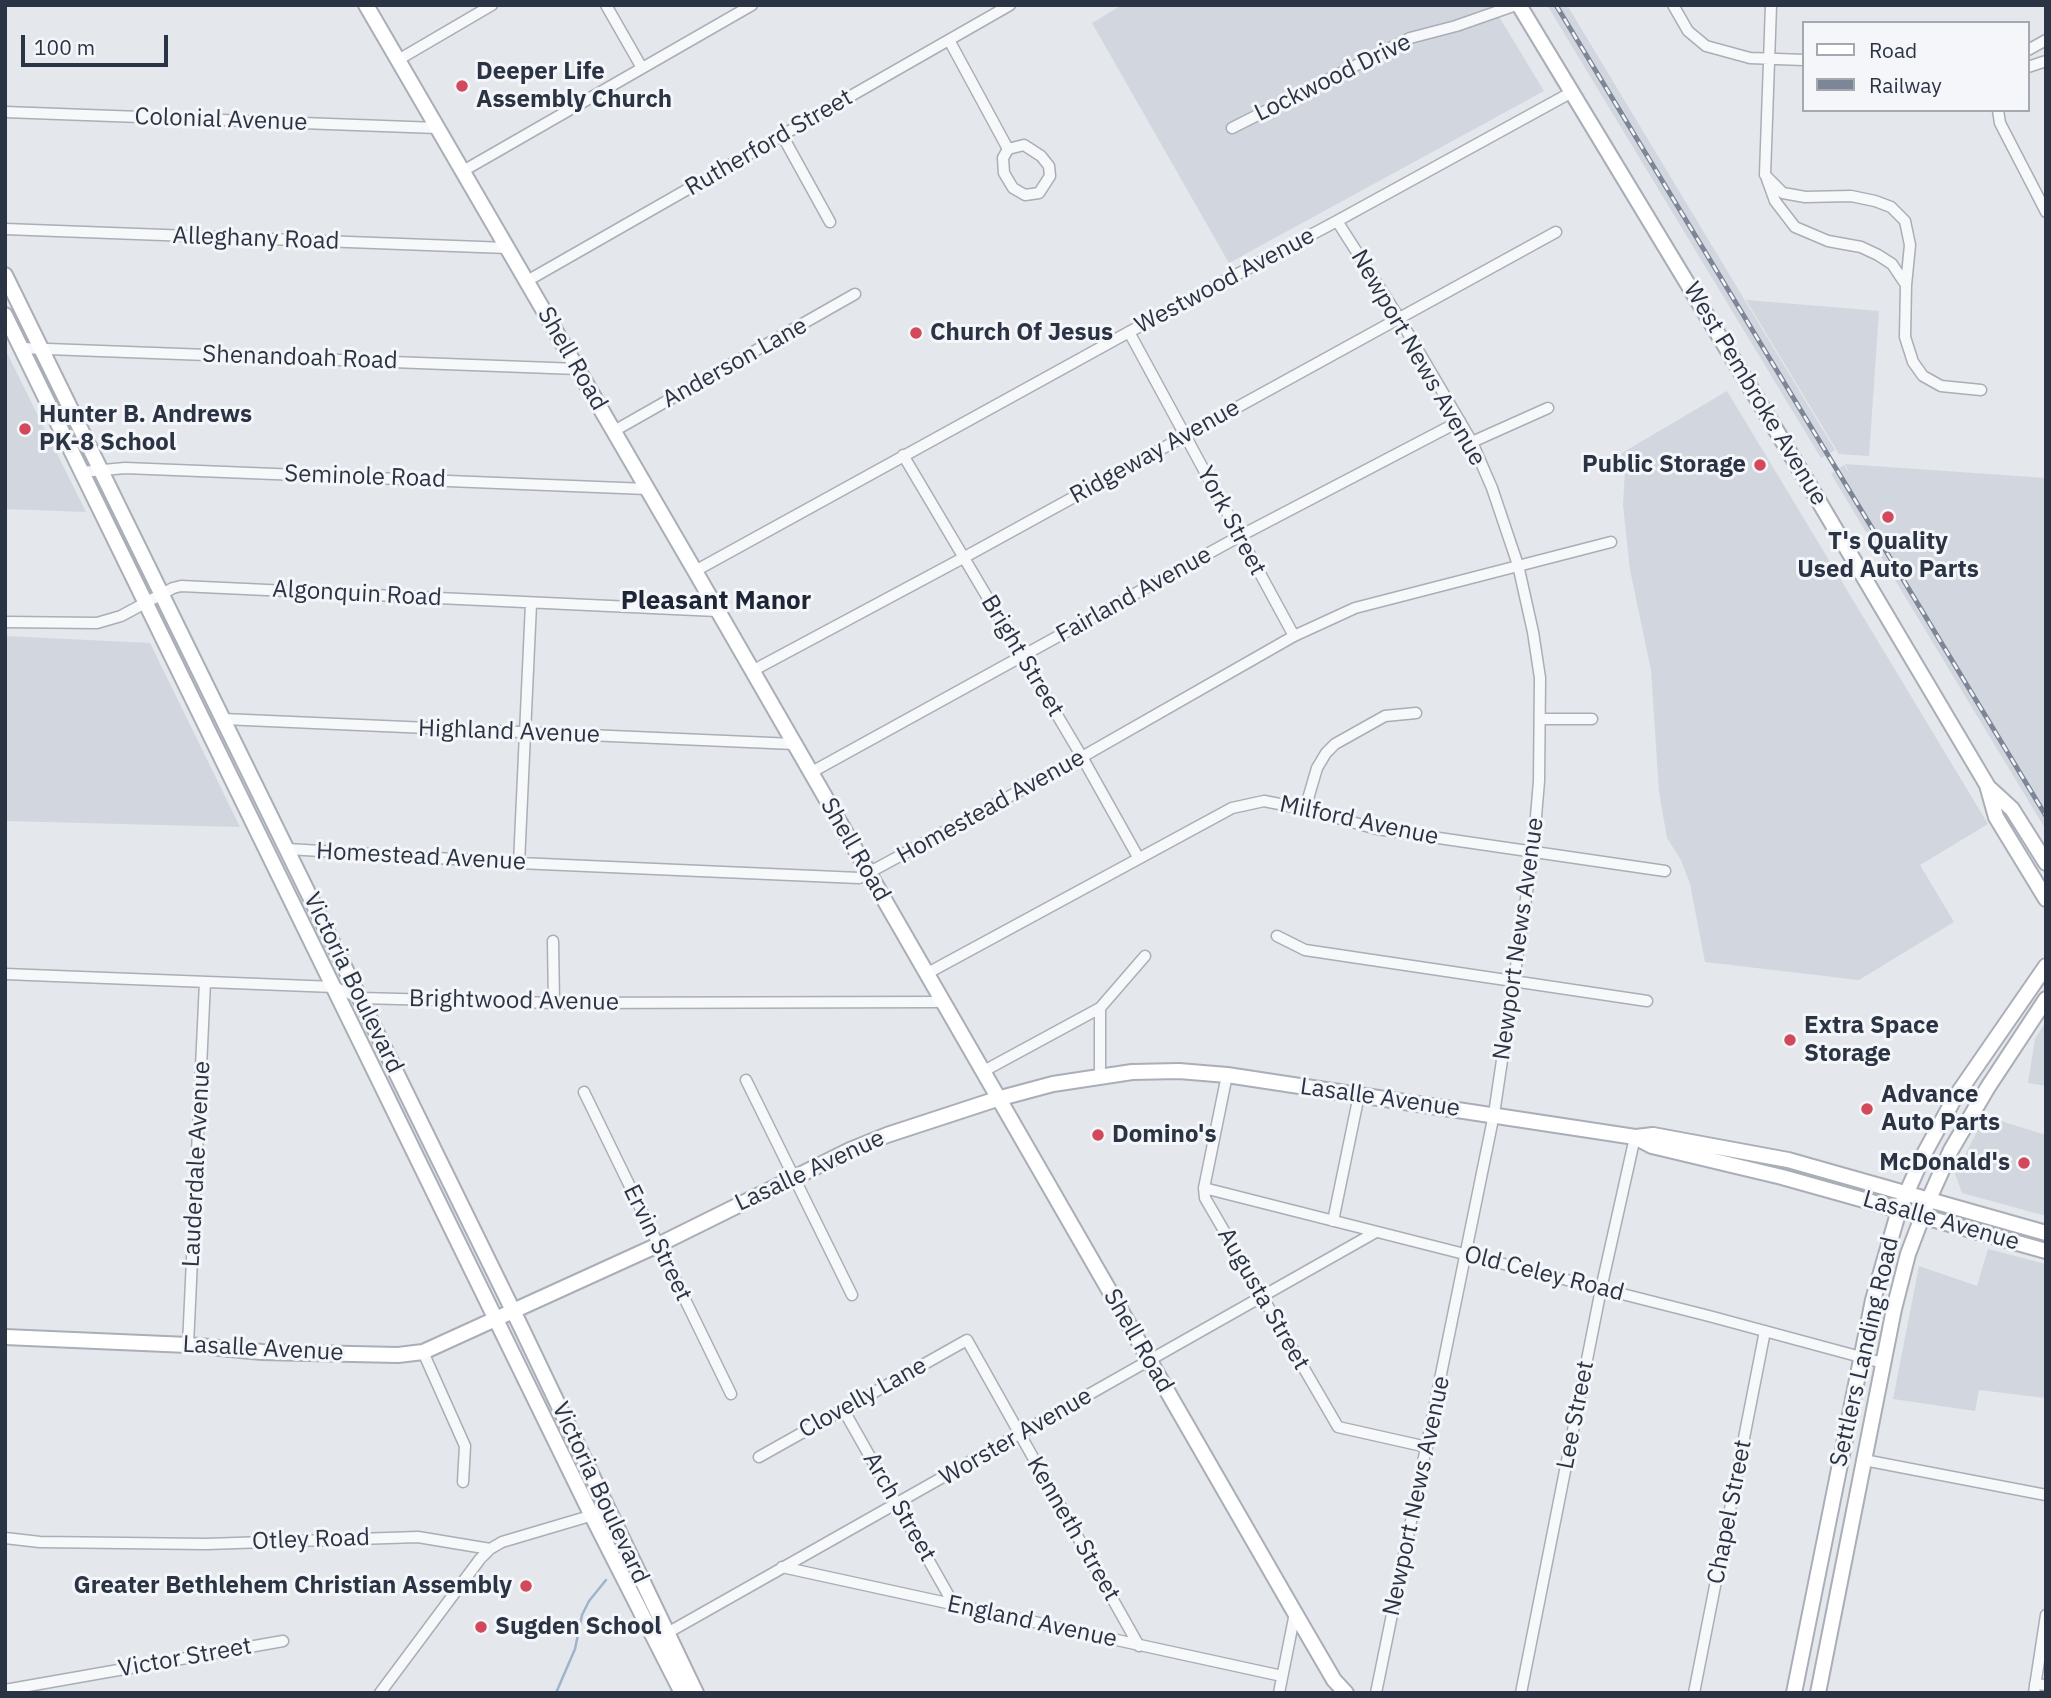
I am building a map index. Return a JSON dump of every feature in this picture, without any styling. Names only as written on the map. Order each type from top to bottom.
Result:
[{"type":"main road","name":"Shell Road","points":[[366,5],[1294,1613],[1334,1681],[1346,1693]]},
{"type":"main road","name":"West Pembroke Avenue","points":[[1518,5],[1805,478],[1987,785],[1996,817],[2046,899]]},
{"type":"main road","name":"Victoria Boulevard","points":[[5,275],[610,1510],[682,1693]]},
{"type":"main road","name":"Victoria Boulevard","points":[[5,315],[592,1516],[696,1693]]},
{"type":"main road","name":"West Pembroke Avenue","points":[[1987,785],[2012,809],[2046,863]]},
{"type":"main road","name":"Settlers Landing Road","points":[[1794,1693],[1861,1357],[1881,1266],[1899,1210],[1924,1154],[1965,1081],[2046,966]]},
{"type":"main road","name":"Settlers Landing Road","points":[[1818,1693],[1898,1292],[1922,1216],[1968,1120],[2046,999]]},
{"type":"main road","name":"Lasalle Avenue","points":[[5,1338],[188,1345],[261,1352],[398,1355],[423,1352],[658,1245],[793,1177],[887,1135],[997,1099],[1054,1084],[1132,1072],[1179,1071],[1227,1075],[1634,1137],[1653,1135],[1747,1151],[2046,1233]]},
{"type":"main road","name":"Lasalle Avenue","points":[[1634,1137],[1651,1146],[1782,1177],[2046,1251]]},
{"type":"street","points":[[398,60],[492,5]]},
{"type":"street","points":[[606,5],[642,68]]},
{"type":"street","points":[[463,171],[752,5]]},
{"type":"street","name":"Rutherford Street","points":[[527,281],[1010,5]]},
{"type":"street","name":"Lockwood Drive","points":[[1232,128],[1410,38],[1518,5]]},
{"type":"street","points":[[1673,5],[1688,31],[1706,46],[1730,54],[1802,61]]},
{"type":"street","points":[[1771,5],[1765,175],[1775,201],[1795,227],[1828,241],[1861,247],[1878,255],[1892,264],[1906,285]]},
{"type":"street","points":[[949,40],[1008,149]]},
{"type":"street","points":[[2030,49],[2046,40]]},
{"type":"street","name":"Westwood Avenue","points":[[695,571],[1129,331],[1572,92]]},
{"type":"street","name":"Colonial Avenue","points":[[5,112],[437,128]]},
{"type":"street","points":[[1998,112],[2000,123],[2046,212]]},
{"type":"street","points":[[782,135],[830,222]]},
{"type":"street","points":[[1024,145],[1041,156],[1049,166],[1050,176],[1039,193],[1025,195],[1013,188],[1004,173],[1003,158],[1008,149],[1024,145]]},
{"type":"street","points":[[1765,175],[1783,192],[1805,197],[1851,197],[1891,207],[1905,221],[1910,245],[1905,337],[1913,362],[1923,376],[1941,386],[1981,390]]},
{"type":"street","name":"Newport News Avenue","points":[[1337,221],[1399,318],[1472,442],[1492,488],[1518,565],[1540,678],[1539,781],[1533,852],[1494,1114],[1376,1693]]},
{"type":"street","name":"Alleghany Road","points":[[5,229],[507,248]]},
{"type":"street","name":"Ridgeway Avenue","points":[[752,671],[1556,232]]},
{"type":"street","name":"Anderson Lane","points":[[614,431],[855,294]]},
{"type":"street","name":"York Street","points":[[1129,331],[1294,636]]},
{"type":"street","name":"Shenandoah Road","points":[[21,348],[578,369]]},
{"type":"street","points":[[1472,442],[1548,408]]},
{"type":"street","name":"Fairland Avenue","points":[[810,773],[1240,536],[1460,421]]},
{"type":"street","name":"Bright Street","points":[[903,455],[1082,757],[1138,857]]},
{"type":"street","name":"Seminole Road","points":[[82,472],[125,468],[647,489]]},
{"type":"street","name":"Homestead Avenue","points":[[288,849],[847,878],[868,874],[1082,757],[1294,636],[1356,608],[1611,542]]},
{"type":"street","name":"Algonquin Road","points":[[5,622],[97,624],[121,616],[181,586],[718,611]]},
{"type":"street","points":[[519,863],[531,604]]},
{"type":"street","points":[[1305,809],[1317,768],[1325,753],[1335,744],[1385,716],[1416,713]]},
{"type":"street","name":"Highland Avenue","points":[[223,719],[794,744]]},
{"type":"street","points":[[1541,719],[1592,719]]},
{"type":"street","name":"Milford Avenue","points":[[926,974],[1232,808],[1264,801],[1377,829],[1665,871]]},
{"type":"street","points":[[1277,936],[1305,950],[1647,1001]]},
{"type":"street","points":[[553,941],[554,1003]]},
{"type":"street","points":[[982,1072],[1100,1008],[1145,956]]},
{"type":"street","name":"Brightwood Avenue","points":[[5,974],[334,987],[360,998],[554,1003],[942,1002]]},
{"type":"street","name":"Lauderdale Avenue","points":[[188,1345],[205,982]]},
{"type":"street","points":[[1100,1008],[1100,1076]]},
{"type":"street","points":[[1204,1188],[1227,1075]]},
{"type":"street","points":[[746,1080],[852,1295]]},
{"type":"street","name":"Ervin Street","points":[[584,1092],[731,1394]]},
{"type":"street","points":[[1333,1221],[1359,1095]]},
{"type":"street","name":"Lee Street","points":[[1521,1693],[1634,1137]]},
{"type":"street","name":"Old Celey Road","points":[[1204,1188],[1883,1363]]},
{"type":"street","name":"Augusta Street","points":[[1204,1188],[1205,1198],[1338,1427],[1427,1447]]},
{"type":"street","name":"Worster Avenue","points":[[661,1637],[1376,1232]]},
{"type":"street","name":"Chapel Street","points":[[1694,1693],[1765,1331]]},
{"type":"street","name":"Clovelly Lane","points":[[759,1457],[967,1340]]},
{"type":"street","name":"Kenneth Street","points":[[967,1340],[1139,1646]]},
{"type":"street","points":[[423,1352],[465,1446],[463,1482]]},
{"type":"street","name":"Arch Street","points":[[843,1409],[954,1605]]},
{"type":"street","points":[[1864,1460],[2046,1495]]},
{"type":"street","points":[[380,1693],[480,1559],[491,1549],[502,1542],[610,1510]]},
{"type":"street","name":"Otley Road","points":[[5,1538],[40,1542],[206,1544],[418,1537],[491,1549]]},
{"type":"street","name":"England Avenue","points":[[782,1567],[1282,1676]]},
{"type":"street","points":[[1279,1693],[1294,1613]]},
{"type":"street","points":[[2038,1687],[2046,1615]]},
{"type":"street","name":"Victor Street","points":[[5,1690],[283,1641]]},
{"type":"shaded area","points":[[1122,5],[1492,5],[1544,91],[1229,263],[1092,23]]},
{"type":"shaded area","points":[[1547,5],[1567,5],[1835,450],[1821,458]]},
{"type":"shaded area","points":[[1746,300],[1879,311],[1869,456],[1839,454]]},
{"type":"shaded area","name":"Hunter B. Andrews PK-8 School","points":[[5,349],[86,512],[5,509]]},
{"type":"shaded area","points":[[1727,391],[1988,824],[1920,865],[1954,922],[1859,980],[1705,962],[1690,884],[1681,860],[1667,838],[1659,792],[1651,670],[1630,570],[1623,505],[1625,470],[1622,453]]},
{"type":"shaded area","points":[[1845,464],[2046,478],[2046,830],[1831,474],[1844,465],[1850,474]]},
{"type":"shaded area","points":[[5,636],[150,643],[240,827],[5,821]]},
{"type":"shaded area","points":[[2046,1021],[2046,1086],[2028,1083],[2035,1039]]},
{"type":"shaded area","points":[[1984,1118],[2046,1135],[2046,1216],[1962,1193],[1955,1174]]},
{"type":"shaded area","points":[[1988,1249],[2046,1264],[2046,1398],[1979,1390],[1975,1411],[1893,1399],[1919,1266],[1977,1286]]},
{"type":"waterway","points":[[556,1693],[575,1649],[582,1615],[589,1601],[606,1580]]},
{"type":"railway","points":[[1556,5],[2046,816]]},
{"type":"place","name":"Deeper Life Assembly Church","points":[[462,86]]},
{"type":"place","name":"Church Of Jesus","points":[[916,333]]},
{"type":"place","name":"Hunter B. Andrews PK-8 School","points":[[25,429]]},
{"type":"place","name":"Public Storage","points":[[1760,465]]},
{"type":"place","name":"T's Quality Used Auto Parts","points":[[1888,517]]},
{"type":"place","name":"Extra Space Storage","points":[[1790,1040]]},
{"type":"place","name":"Advance Auto Parts","points":[[1867,1109]]},
{"type":"place","name":"Domino's","points":[[1098,1135]]},
{"type":"place","name":"McDonald's","points":[[2024,1163]]},
{"type":"place","name":"Greater Bethlehem Christian Assembly","points":[[526,1586]]},
{"type":"place","name":"Sugden School","points":[[481,1627]]},
{"type":"district","name":"Pleasant Manor","points":[[716,601]]}]
